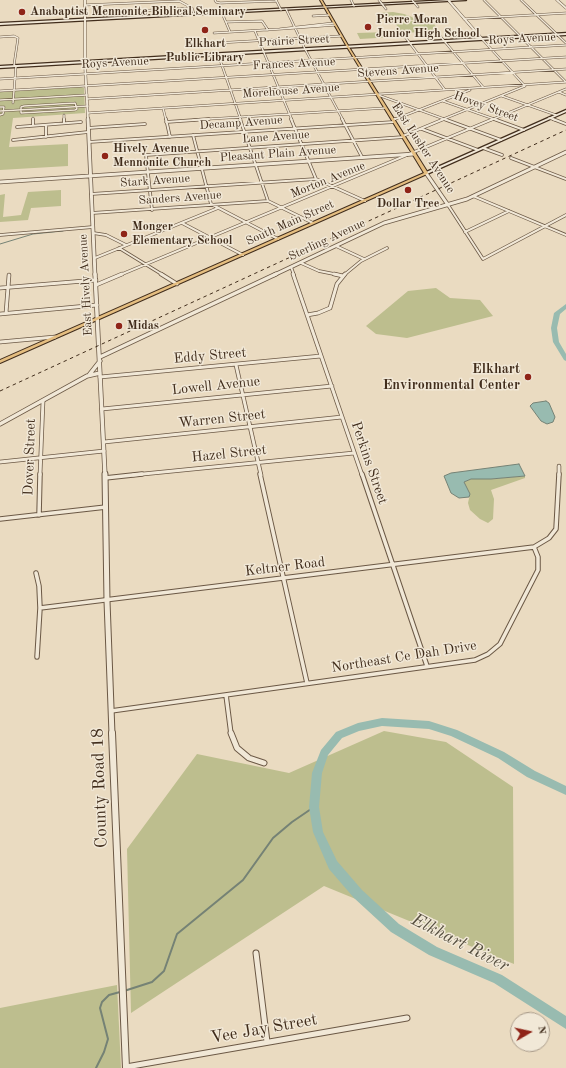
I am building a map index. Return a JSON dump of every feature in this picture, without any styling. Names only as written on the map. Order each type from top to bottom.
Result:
[{"type":"main road","name":"East Lusher Avenue","points":[[321,0],[354,58],[426,173]]},
{"type":"main road","points":[[0,24],[354,6],[413,1],[465,0]]},
{"type":"main road","name":"Prairie Street","points":[[0,67],[566,34]]},
{"type":"main road","name":"South Main Street","points":[[0,362],[566,111]]},
{"type":"street","name":"East Hively Avenue","points":[[85,0],[85,62],[106,507]]},
{"type":"street","points":[[85,5],[174,0],[183,2],[192,8],[194,14]]},
{"type":"street","points":[[215,0],[220,4],[276,0],[281,10]]},
{"type":"street","points":[[351,0],[354,6]]},
{"type":"street","points":[[380,0],[386,9]]},
{"type":"street","points":[[448,0],[525,85]]},
{"type":"street","points":[[484,0],[530,48],[566,82]]},
{"type":"street","points":[[521,0],[566,44]]},
{"type":"street","points":[[557,0],[566,8]]},
{"type":"street","points":[[413,1],[418,7]]},
{"type":"street","points":[[117,18],[116,11],[192,8]]},
{"type":"street","points":[[286,9],[305,49],[362,157]]},
{"type":"street","points":[[222,13],[230,32]]},
{"type":"street","points":[[464,19],[566,13]]},
{"type":"street","points":[[313,16],[330,15]]},
{"type":"street","points":[[226,22],[262,21],[268,30]]},
{"type":"street","points":[[214,33],[335,24]]},
{"type":"street","points":[[255,31],[310,161],[316,179],[365,200]]},
{"type":"street","points":[[0,37],[14,36],[18,38],[14,65],[16,66],[16,78],[13,103]]},
{"type":"street","points":[[216,43],[341,36]]},
{"type":"street","points":[[440,36],[483,87]]},
{"type":"street","points":[[406,38],[445,90]]},
{"type":"street","name":"Roys Avenue","points":[[0,79],[530,48],[566,44]]},
{"type":"street","points":[[218,54],[268,201],[313,223]]},
{"type":"street","name":"Frances Avenue","points":[[0,91],[566,57]]},
{"type":"street","name":"Stevens Avenue","points":[[87,99],[566,70]]},
{"type":"street","name":"Morehouse Avenue","points":[[88,113],[566,82]]},
{"type":"street","name":"Lane Avenue","points":[[147,172],[145,156],[149,155],[404,137],[525,85]]},
{"type":"street","name":"Decamp Avenue","points":[[89,142],[394,121],[470,88]]},
{"type":"street","name":"Morton Avenue","points":[[96,286],[496,120],[566,89]]},
{"type":"street","points":[[559,92],[566,95]]},
{"type":"street","points":[[377,94],[501,140]]},
{"type":"street","points":[[0,100],[87,95]]},
{"type":"street","points":[[502,96],[556,115]]},
{"type":"street","points":[[49,112],[50,101]]},
{"type":"street","name":"Hovey Street","points":[[442,101],[524,130]]},
{"type":"street","points":[[21,110],[21,107],[24,106],[76,103],[76,106]]},
{"type":"street","points":[[0,107],[4,105],[3,114],[0,116]]},
{"type":"street","points":[[21,110],[21,113],[49,112],[75,110],[77,109],[76,106]]},
{"type":"street","points":[[0,111],[88,106]]},
{"type":"street","points":[[163,108],[170,137]]},
{"type":"street","points":[[166,122],[385,108]]},
{"type":"street","points":[[64,115],[64,124]]},
{"type":"street","points":[[33,118],[33,126]]},
{"type":"street","points":[[549,118],[566,124]]},
{"type":"street","points":[[17,127],[81,122]]},
{"type":"street","points":[[88,128],[145,124]]},
{"type":"street","points":[[46,125],[46,137]]},
{"type":"street","points":[[422,129],[478,150]]},
{"type":"street","points":[[13,140],[88,132]]},
{"type":"street","points":[[193,135],[211,204],[278,239]]},
{"type":"street","points":[[483,148],[502,155]]},
{"type":"street","name":"Sterling Avenue","points":[[100,359],[384,223],[448,205],[473,196],[566,152]]},
{"type":"street","name":"Pleasant Plain Avenue","points":[[0,182],[414,154]]},
{"type":"street","points":[[512,158],[566,179]]},
{"type":"street","points":[[147,172],[152,210]]},
{"type":"street","name":"East Lusher Avenue","points":[[426,173],[483,259],[545,226]]},
{"type":"street","name":"Stark Avenue","points":[[91,194],[316,179]]},
{"type":"street","points":[[473,196],[566,235]]},
{"type":"street","name":"Sanders Avenue","points":[[92,214],[268,201]]},
{"type":"street","points":[[95,258],[226,204]]},
{"type":"street","points":[[465,232],[509,211]]},
{"type":"street","points":[[545,226],[566,215]]},
{"type":"street","points":[[182,222],[242,255]]},
{"type":"street","points":[[0,235],[93,227]]},
{"type":"street","points":[[93,233],[106,235],[126,245]]},
{"type":"street","points":[[336,246],[364,259]]},
{"type":"street","points":[[119,248],[177,284]]},
{"type":"street","points":[[308,315],[330,308],[337,284],[343,276],[364,259],[387,248]]},
{"type":"street","points":[[301,263],[319,271],[343,276]]},
{"type":"street","name":"Perkins Street","points":[[291,267],[427,666]]},
{"type":"street","points":[[6,313],[9,275]]},
{"type":"street","points":[[0,288],[96,280]]},
{"type":"street","points":[[0,314],[97,305]]},
{"type":"street","points":[[0,342],[56,337]]},
{"type":"street","name":"Eddy Street","points":[[100,375],[321,356]]},
{"type":"street","points":[[0,424],[87,376],[100,359]]},
{"type":"street","points":[[236,364],[307,683]]},
{"type":"street","points":[[87,376],[100,375]]},
{"type":"street","name":"Lowell Avenue","points":[[102,408],[332,386]]},
{"type":"street","name":"Dover Street","points":[[39,515],[43,401]]},
{"type":"street","name":"Warren Street","points":[[104,442],[342,417]]},
{"type":"street","points":[[0,462],[104,451]]},
{"type":"street","name":"Hazel Street","points":[[105,478],[354,453]]},
{"type":"street","points":[[534,547],[549,538],[556,529],[559,466]]},
{"type":"street","points":[[0,519],[106,507]]},
{"type":"street","name":"County Road 18","points":[[106,507],[106,601],[126,1068]]},
{"type":"street","name":"Keltner Road","points":[[40,608],[534,547]]},
{"type":"street","name":"Northeast Ce Dah Drive","points":[[111,711],[475,660],[488,654],[500,644],[538,570],[538,557],[534,547]]},
{"type":"street","points":[[36,573],[39,586],[40,608],[38,657]]},
{"type":"street","points":[[226,695],[231,735],[237,748],[249,758],[264,763]]},
{"type":"street","points":[[256,953],[267,1042]]},
{"type":"street","name":"Vee Jay Street","points":[[126,1068],[407,1018]]},
{"type":"green space","points":[[393,12],[404,14],[415,20],[386,21],[380,13]]},
{"type":"green space","points":[[431,20],[439,31],[403,33],[394,22]]},
{"type":"green space","points":[[389,32],[393,37],[360,39],[357,33]]},
{"type":"green space","points":[[84,88],[85,113],[13,118],[9,147],[68,144],[68,166],[0,170],[0,92]]},
{"type":"green space","points":[[61,190],[61,206],[31,208],[28,220],[0,222],[0,195],[5,194],[3,217],[21,215],[28,192]]},
{"type":"green space","points":[[436,288],[450,298],[480,300],[493,316],[407,338],[376,334],[366,326],[408,291]]},
{"type":"green space","points":[[525,476],[525,478],[491,490],[494,499],[493,519],[488,523],[480,519],[470,510],[468,503],[470,494],[464,482],[471,479]]},
{"type":"green space","points":[[384,731],[446,742],[513,787],[514,964],[324,886],[131,1013],[127,849],[197,754],[289,773]]},
{"type":"green space","points":[[117,985],[121,1068],[0,1068],[0,1008]]},
{"type":"water","points":[[546,401],[549,403],[555,417],[553,422],[547,424],[541,421],[530,406],[533,403]]},
{"type":"water","points":[[519,464],[525,476],[471,479],[464,482],[470,494],[469,497],[459,498],[451,493],[444,476],[451,473]]},
{"type":"waterway","points":[[0,244],[33,234],[63,231]]},
{"type":"waterway","name":"Elkhart River","points":[[566,306],[557,313],[554,328],[556,342],[566,359]]},
{"type":"waterway","name":"Elkhart River","points":[[566,791],[531,774],[501,755],[454,733],[429,725],[382,722],[358,727],[339,735],[324,753],[317,773],[314,807],[318,832],[333,865],[358,894],[395,928],[433,951],[498,979],[566,1023]]},
{"type":"waterway","points":[[124,991],[152,982],[164,971],[177,934],[243,880],[273,838],[292,822],[314,807]]},
{"type":"waterway","points":[[96,1068],[104,1052],[108,1039],[100,1008],[102,1002],[109,995],[120,992]]},
{"type":"railway","points":[[0,391],[566,130]]},
{"type":"place","name":"Anabaptist Mennonite Biblical Seminary","points":[[22,12]]},
{"type":"place","name":"Pierre Moran Junior High School","points":[[368,27]]},
{"type":"place","name":"Elkhart Public Library","points":[[205,30]]},
{"type":"place","name":"Hively Avenue Mennonite Church","points":[[105,156]]},
{"type":"place","name":"Dollar Tree","points":[[408,190]]},
{"type":"place","name":"Monger Elementary School","points":[[124,234]]},
{"type":"place","name":"Midas","points":[[119,326]]},
{"type":"place","name":"Elkhart Environmental Center","points":[[528,377]]}]
